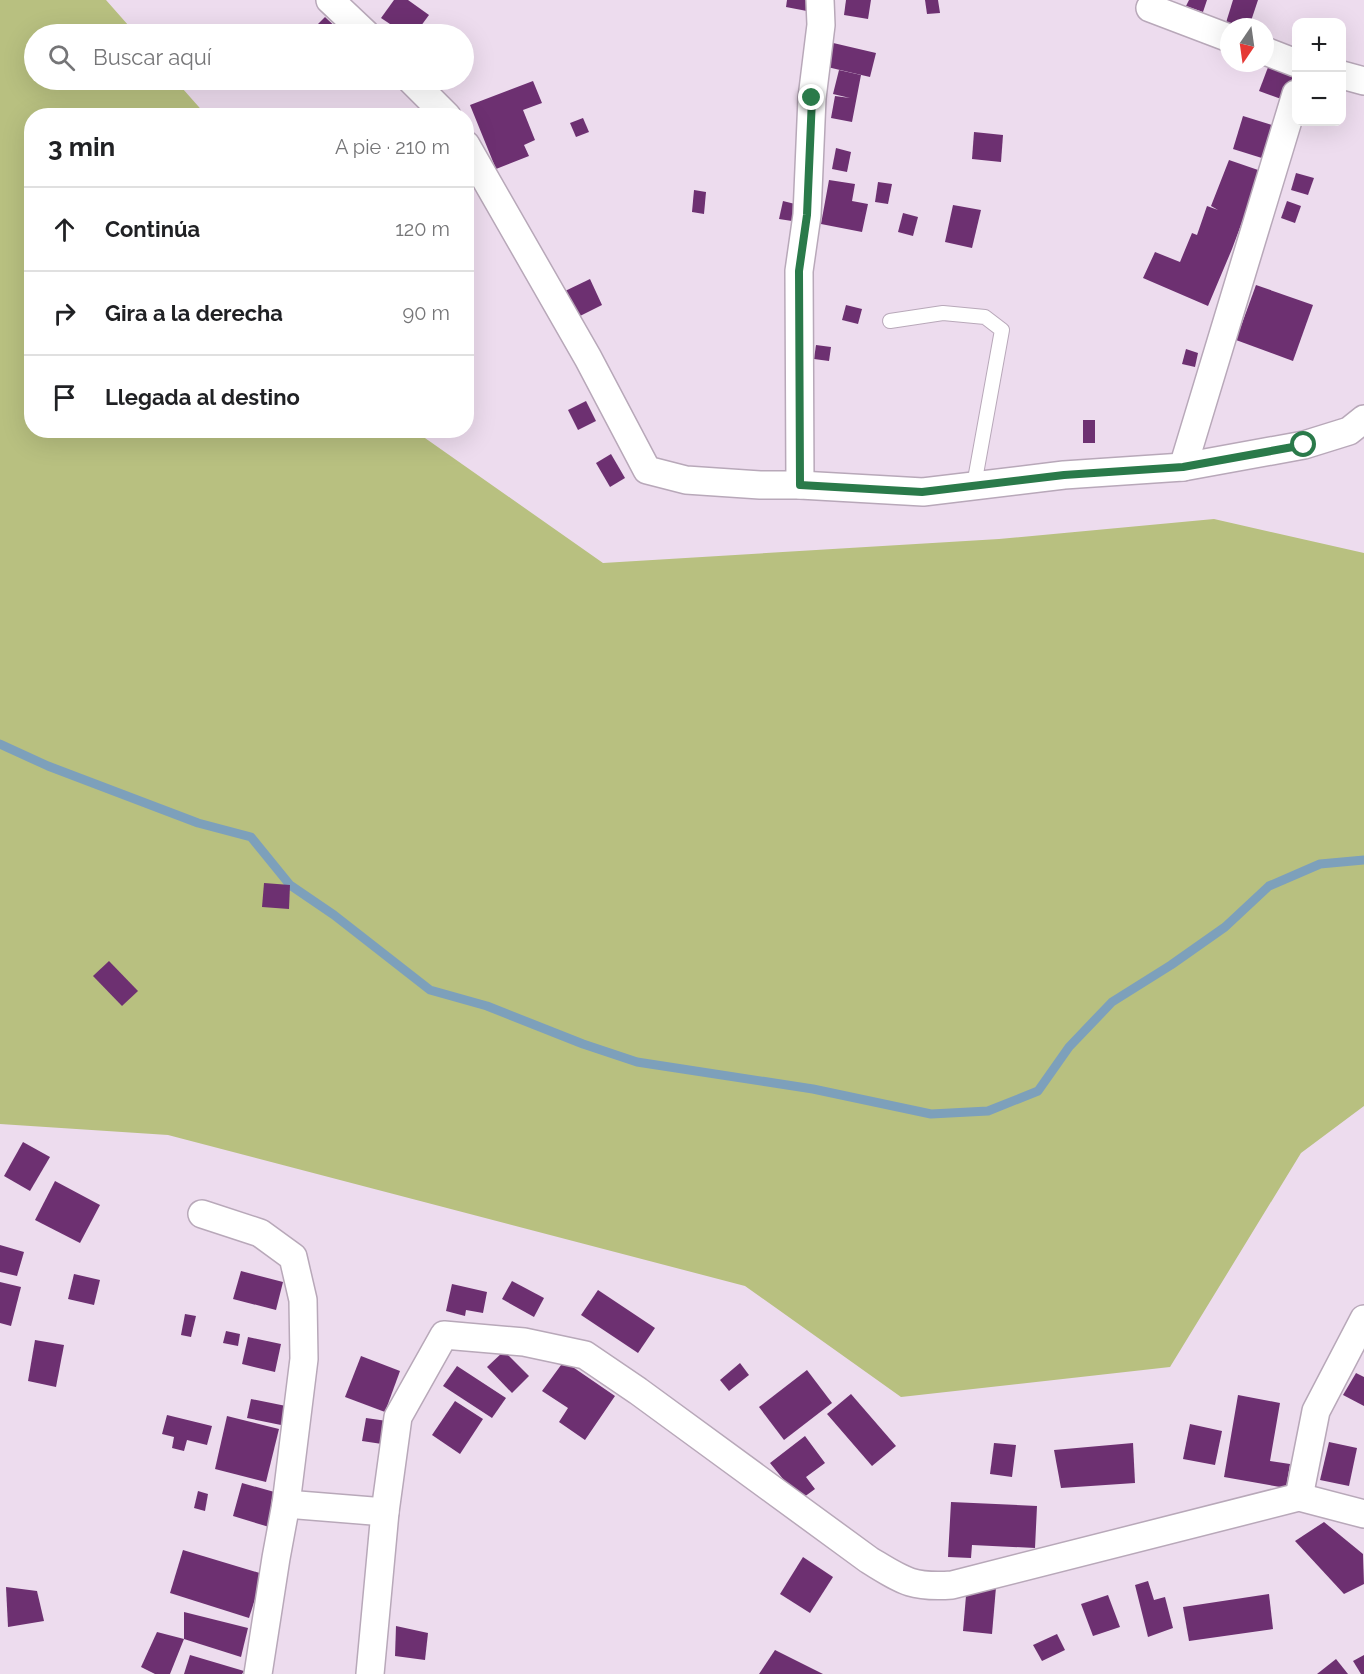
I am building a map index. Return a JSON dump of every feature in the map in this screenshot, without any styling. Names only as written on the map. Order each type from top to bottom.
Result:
[{"type":"street","points":[[330,0],[355,24]]},
{"type":"street","points":[[800,485],[799,271],[807,215],[812,98],[821,25],[820,0]]},
{"type":"street","points":[[1150,9],[1220,35]]},
{"type":"street","points":[[1274,54],[1292,61]]},
{"type":"street","points":[[1346,76],[1364,81]]},
{"type":"street","points":[[421,90],[439,108]]},
{"type":"street","points":[[1183,467],[1292,107]]},
{"type":"street","points":[[474,159],[588,358],[647,470],[687,480],[922,492],[1064,475],[1183,467],[1304,445],[1349,431],[1364,419]]},
{"type":"street","points":[[202,1214],[260,1233],[293,1257],[303,1300],[304,1359],[286,1504],[258,1674]]},
{"type":"street","points":[[1299,1497],[1316,1411],[1364,1319]]},
{"type":"street","points":[[370,1674],[385,1512],[398,1417],[444,1335],[524,1342],[585,1355],[638,1391],[869,1560],[904,1581],[928,1587],[952,1585],[1299,1497],[1364,1514]]},
{"type":"street","points":[[286,1504],[385,1512]]},
{"type":"lane","points":[[890,321],[943,314],[964,315],[986,317],[1002,330],[974,485]]},
{"type":"green space","points":[[0,0],[106,0],[127,24],[24,24],[24,90],[184,90],[200,108],[24,108],[24,438],[425,438],[603,563],[999,539],[1214,519],[1364,553],[1364,1106],[1301,1153],[1170,1367],[901,1397],[745,1286],[168,1135],[0,1124]]},
{"type":"building","points":[[394,0],[408,0],[429,15],[422,24],[390,24],[381,18]]},
{"type":"building","points":[[787,0],[814,0],[812,12],[786,7]]},
{"type":"building","points":[[846,0],[871,0],[868,19],[844,15]]},
{"type":"building","points":[[925,0],[938,0],[940,13],[927,14]]},
{"type":"building","points":[[1189,0],[1207,0],[1203,12],[1186,6]]},
{"type":"building","points":[[1233,0],[1258,0],[1252,18],[1227,18]]},
{"type":"building","points":[[325,17],[332,24],[318,24]]},
{"type":"building","points":[[829,42],[876,53],[870,77],[823,66]]},
{"type":"building","points":[[1274,63],[1292,70],[1292,79],[1284,100],[1259,91],[1266,72],[1274,72]]},
{"type":"building","points":[[839,70],[861,75],[852,122],[831,118],[835,96],[850,98],[833,94]]},
{"type":"building","points":[[533,81],[542,103],[523,110],[535,140],[524,145],[529,156],[496,169],[474,115],[474,108],[470,105]]},
{"type":"building","points":[[1243,116],[1275,126],[1265,159],[1233,149]]},
{"type":"building","points":[[583,118],[589,132],[576,137],[570,123]]},
{"type":"building","points":[[974,132],[1003,135],[1001,162],[972,159]]},
{"type":"building","points":[[836,148],[851,152],[847,172],[832,169]]},
{"type":"building","points":[[1229,160],[1261,171],[1208,306],[1143,278],[1155,252],[1180,262],[1192,233],[1197,235],[1207,206],[1218,210],[1211,206]]},
{"type":"building","points":[[1296,173],[1314,178],[1308,195],[1291,190]]},
{"type":"building","points":[[829,180],[855,184],[852,201],[868,204],[862,232],[821,224]]},
{"type":"building","points":[[878,182],[892,184],[888,204],[875,202]]},
{"type":"building","points":[[694,190],[706,192],[704,214],[692,212]]},
{"type":"building","points":[[783,201],[795,204],[792,221],[779,219]]},
{"type":"building","points":[[1287,201],[1301,206],[1295,223],[1281,218]]},
{"type":"building","points":[[953,205],[981,210],[972,248],[945,242]]},
{"type":"building","points":[[903,213],[918,217],[913,236],[898,232]]},
{"type":"building","points":[[590,279],[602,305],[576,318],[563,292]]},
{"type":"building","points":[[1256,285],[1313,305],[1293,361],[1236,340]]},
{"type":"building","points":[[846,305],[862,309],[858,324],[842,320]]},
{"type":"building","points":[[816,345],[831,347],[829,361],[814,359]]},
{"type":"building","points":[[1186,349],[1198,353],[1195,367],[1182,364]]},
{"type":"building","points":[[586,401],[596,421],[578,430],[568,410]]},
{"type":"building","points":[[1083,420],[1095,420],[1095,443],[1083,443]]},
{"type":"building","points":[[611,454],[625,478],[610,487],[596,463]]},
{"type":"building","points":[[264,883],[290,885],[289,909],[262,907]]},
{"type":"building","points":[[109,961],[138,991],[122,1006],[93,976]]},
{"type":"building","points":[[23,1142],[50,1157],[30,1191],[4,1176]]},
{"type":"building","points":[[55,1181],[100,1205],[80,1243],[35,1220]]},
{"type":"building","points":[[0,1245],[24,1252],[17,1276],[0,1272]]},
{"type":"building","points":[[241,1271],[283,1282],[276,1310],[233,1299]]},
{"type":"building","points":[[74,1274],[100,1280],[94,1305],[68,1299]]},
{"type":"building","points":[[512,1281],[544,1298],[534,1317],[502,1299]]},
{"type":"building","points":[[0,1282],[21,1287],[11,1326],[0,1323]]},
{"type":"building","points":[[452,1284],[487,1292],[483,1313],[466,1310],[465,1316],[446,1311]]},
{"type":"building","points":[[598,1290],[655,1328],[638,1353],[581,1315]]},
{"type":"building","points":[[185,1314],[196,1316],[191,1337],[181,1335]]},
{"type":"building","points":[[226,1331],[240,1334],[238,1346],[223,1343]]},
{"type":"building","points":[[248,1337],[281,1344],[275,1372],[242,1364]]},
{"type":"building","points":[[35,1340],[64,1345],[56,1387],[28,1381]]},
{"type":"building","points":[[504,1351],[529,1376],[512,1393],[487,1367]]},
{"type":"building","points":[[361,1356],[400,1371],[385,1412],[345,1397]]},
{"type":"building","points":[[564,1361],[615,1396],[585,1440],[559,1422],[568,1408],[542,1391]]},
{"type":"building","points":[[740,1363],[749,1375],[729,1391],[720,1380]]},
{"type":"building","points":[[457,1366],[506,1398],[492,1418],[443,1386]]},
{"type":"building","points":[[807,1370],[832,1403],[784,1440],[759,1407]]},
{"type":"building","points":[[1356,1373],[1364,1377],[1364,1406],[1343,1395]]},
{"type":"building","points":[[851,1394],[896,1446],[872,1466],[827,1414]]},
{"type":"building","points":[[1238,1395],[1280,1403],[1270,1461],[1290,1464],[1286,1488],[1224,1477]]},
{"type":"building","points":[[251,1399],[286,1406],[281,1425],[247,1418]]},
{"type":"building","points":[[455,1401],[483,1419],[460,1454],[432,1435]]},
{"type":"building","points":[[167,1415],[212,1426],[207,1445],[187,1440],[184,1451],[172,1448],[174,1437],[162,1434]]},
{"type":"building","points":[[227,1416],[279,1429],[266,1482],[215,1469]]},
{"type":"building","points":[[366,1418],[387,1421],[382,1444],[362,1441]]},
{"type":"building","points":[[1190,1424],[1222,1431],[1215,1465],[1183,1459]]},
{"type":"building","points":[[805,1436],[825,1463],[806,1477],[815,1489],[800,1500],[770,1463]]},
{"type":"building","points":[[1329,1442],[1357,1448],[1349,1486],[1320,1480]]},
{"type":"building","points":[[994,1443],[1016,1445],[1012,1477],[990,1474]]},
{"type":"building","points":[[1133,1443],[1135,1483],[1061,1488],[1054,1450]]},
{"type":"building","points":[[242,1483],[278,1493],[269,1527],[233,1516]]},
{"type":"building","points":[[198,1491],[208,1494],[205,1511],[194,1508]]},
{"type":"building","points":[[951,1502],[1037,1506],[1035,1548],[972,1545],[971,1558],[948,1557]]},
{"type":"building","points":[[1324,1522],[1363,1554],[1364,1584],[1344,1594],[1295,1541]]},
{"type":"building","points":[[183,1550],[263,1574],[249,1618],[170,1593]]},
{"type":"building","points":[[803,1557],[833,1577],[810,1613],[780,1594]]},
{"type":"building","points":[[1148,1581],[1154,1600],[1165,1597],[1173,1628],[1148,1637],[1135,1585]]},
{"type":"building","points":[[967,1584],[996,1587],[992,1634],[963,1631]]},
{"type":"building","points":[[6,1587],[37,1591],[44,1621],[8,1627]]},
{"type":"building","points":[[1269,1594],[1273,1629],[1189,1641],[1183,1607]]},
{"type":"building","points":[[1108,1595],[1120,1627],[1093,1636],[1081,1604]]},
{"type":"building","points":[[184,1612],[248,1628],[241,1657],[184,1639]]},
{"type":"building","points":[[396,1626],[428,1633],[425,1660],[395,1656]]},
{"type":"building","points":[[157,1632],[184,1639],[170,1674],[155,1674],[141,1667]]},
{"type":"building","points":[[1057,1634],[1065,1650],[1042,1661],[1033,1645]]},
{"type":"building","points":[[775,1650],[823,1674],[759,1674]]},
{"type":"building","points":[[190,1655],[244,1671],[242,1674],[184,1674]]},
{"type":"building","points":[[1364,1655],[1364,1674],[1361,1674],[1353,1661]]},
{"type":"building","points":[[1336,1659],[1348,1674],[1317,1674]]},
{"type":"waterway","points":[[0,744],[48,766],[198,823],[251,837],[290,885],[334,915],[430,990],[487,1006],[583,1044],[637,1062],[813,1089],[931,1114],[988,1111],[1038,1091],[1069,1047],[1112,1002],[1225,927],[1269,886],[1320,864],[1364,860]]},
{"type":"route","points":[[812,98],[807,215],[799,271],[800,485],[922,492],[1064,475],[1183,467],[1304,445]]}]
